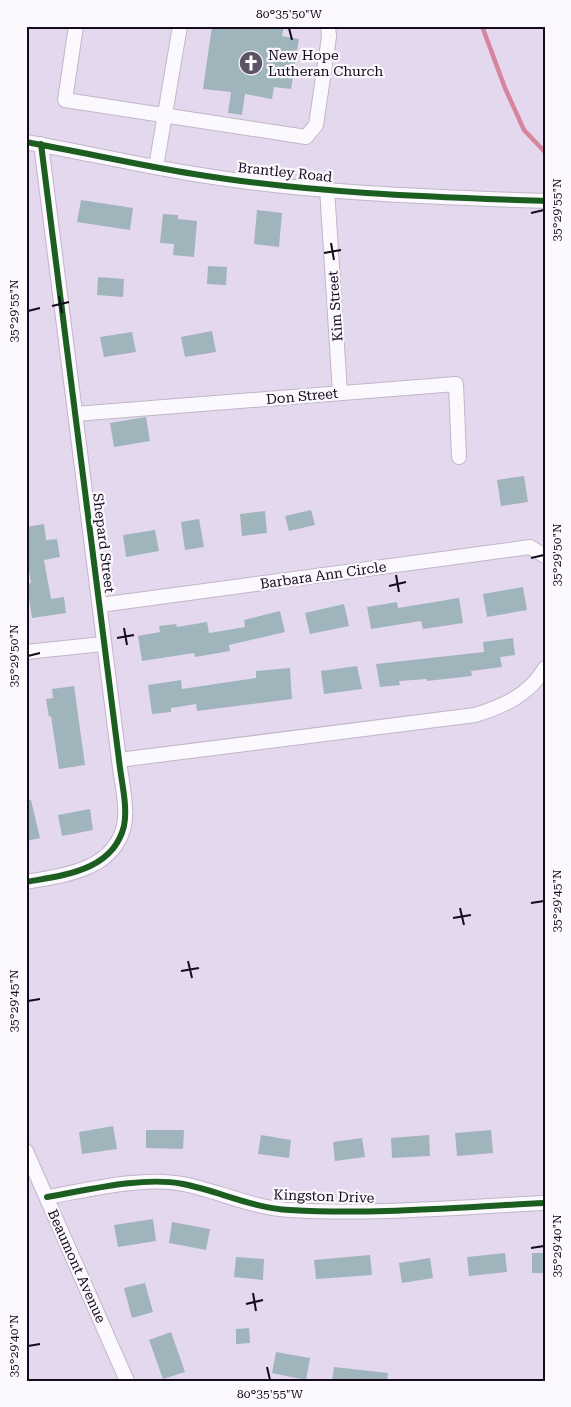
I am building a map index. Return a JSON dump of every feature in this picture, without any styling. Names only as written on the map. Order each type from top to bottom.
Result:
[{"type":"street","points":[[76,26],[65,100],[306,137],[316,125],[329,37],[328,26]]},
{"type":"street","points":[[156,167],[180,26]]},
{"type":"street","name":"Brantley Road","points":[[26,142],[156,167],[248,181],[443,198],[545,200]]},
{"type":"street","name":"Shepard Street","points":[[26,882],[85,869],[100,862],[109,853],[124,826],[100,605],[41,144]]},
{"type":"street","name":"Kim Street","points":[[327,188],[340,393]]},
{"type":"street","name":"Don Street","points":[[75,414],[456,384],[459,456]]},
{"type":"street","name":"Barbara Ann Circle","points":[[100,605],[530,547],[545,556]]},
{"type":"street","points":[[26,652],[103,644]]},
{"type":"street","points":[[118,760],[475,715],[504,706],[536,683],[545,668]]},
{"type":"street","name":"Beaumont Avenue","points":[[28,1159],[47,1197],[127,1381]]},
{"type":"street","name":"Kingston Drive","points":[[47,1197],[106,1187],[169,1182],[184,1184],[253,1205],[288,1210],[355,1211],[545,1203]]},
{"type":"building","name":"New Hope Lutheran Church","points":[[212,26],[284,26],[282,36],[299,39],[291,89],[274,87],[272,99],[245,94],[242,115],[228,113],[231,92],[203,89]]},
{"type":"building","points":[[81,200],[133,208],[130,230],[77,222]]},
{"type":"building","points":[[257,210],[282,213],[279,247],[254,244]]},
{"type":"building","points":[[163,214],[178,215],[178,219],[197,221],[194,257],[173,255],[174,244],[160,243]]},
{"type":"building","points":[[208,266],[227,267],[226,285],[207,284]]},
{"type":"building","points":[[98,277],[124,279],[123,297],[97,295]]},
{"type":"building","points":[[212,331],[216,352],[185,357],[181,337]]},
{"type":"building","points":[[132,332],[136,352],[104,357],[100,337]]},
{"type":"building","points":[[146,417],[150,441],[114,447],[110,423]]},
{"type":"building","points":[[524,476],[528,502],[501,506],[497,480]]},
{"type":"building","points":[[311,510],[315,525],[289,531],[285,516]]},
{"type":"building","points":[[265,511],[267,533],[242,536],[240,514]]},
{"type":"building","points":[[199,519],[204,547],[185,550],[181,522]]},
{"type":"building","points":[[44,524],[46,540],[57,539],[60,557],[44,560],[51,599],[64,597],[66,613],[32,618],[27,584],[31,583],[26,552],[26,527]]},
{"type":"building","points":[[155,530],[159,551],[126,557],[123,535]]},
{"type":"building","points":[[523,587],[527,610],[487,617],[483,594]]},
{"type":"building","points":[[459,598],[463,623],[423,629],[421,621],[371,629],[367,607],[397,602],[398,608]]},
{"type":"building","points":[[344,604],[349,626],[310,634],[305,613]]},
{"type":"building","points":[[280,611],[285,632],[229,645],[230,651],[195,657],[194,653],[142,661],[138,636],[160,632],[159,626],[176,624],[177,627],[207,622],[209,633],[245,627],[244,620]]},
{"type":"building","points":[[513,638],[515,655],[500,657],[502,667],[471,671],[472,676],[427,681],[427,679],[399,681],[400,685],[380,687],[376,664],[484,652],[483,642]]},
{"type":"building","points":[[357,666],[362,689],[324,694],[321,671]]},
{"type":"building","points":[[290,668],[292,699],[197,711],[196,704],[171,708],[171,712],[152,714],[148,685],[181,680],[182,689],[256,678],[256,671]]},
{"type":"building","points":[[74,686],[85,765],[59,769],[51,716],[49,717],[46,699],[53,698],[52,689]]},
{"type":"building","points":[[26,800],[31,800],[40,838],[26,841]]},
{"type":"building","points":[[90,809],[93,830],[62,836],[58,815]]},
{"type":"building","points":[[113,1126],[117,1149],[82,1154],[79,1132]]},
{"type":"building","points":[[146,1130],[184,1130],[183,1149],[146,1148]]},
{"type":"building","points":[[491,1130],[493,1153],[457,1156],[455,1133]]},
{"type":"building","points":[[261,1135],[291,1140],[289,1158],[258,1154]]},
{"type":"building","points":[[429,1135],[430,1156],[392,1158],[391,1138]]},
{"type":"building","points":[[362,1138],[365,1157],[335,1161],[333,1142]]},
{"type":"building","points":[[153,1219],[156,1241],[118,1247],[114,1225]]},
{"type":"building","points":[[172,1222],[210,1229],[206,1250],[169,1243]]},
{"type":"building","points":[[505,1253],[507,1272],[469,1276],[467,1257]]},
{"type":"building","points":[[532,1253],[545,1253],[545,1273],[532,1273]]},
{"type":"building","points":[[370,1255],[372,1275],[316,1279],[314,1260]]},
{"type":"building","points":[[236,1257],[264,1259],[263,1280],[234,1277]]},
{"type":"building","points":[[430,1258],[433,1278],[402,1283],[399,1263]]},
{"type":"building","points":[[145,1283],[153,1312],[132,1318],[124,1288]]},
{"type":"building","points":[[249,1328],[250,1343],[236,1344],[236,1329]]},
{"type":"building","points":[[171,1332],[185,1372],[163,1379],[149,1340]]},
{"type":"building","points":[[276,1352],[310,1358],[306,1380],[272,1373]]},
{"type":"building","points":[[334,1367],[388,1373],[387,1381],[332,1381]]},
{"type":"waterway","points":[[482,26],[505,88],[524,130],[545,152]]},
{"type":"cycle path","points":[[26,142],[173,170],[281,186],[413,196],[545,201]]},
{"type":"cycle path","points":[[26,882],[71,873],[98,862],[109,853],[118,841],[125,818],[124,793],[41,144]]},
{"type":"cycle path","points":[[47,1197],[115,1185],[167,1182],[196,1187],[262,1206],[290,1210],[354,1212],[545,1203]]},
{"type":"place","name":"New Hope Lutheran Church","points":[[251,63]]}]
